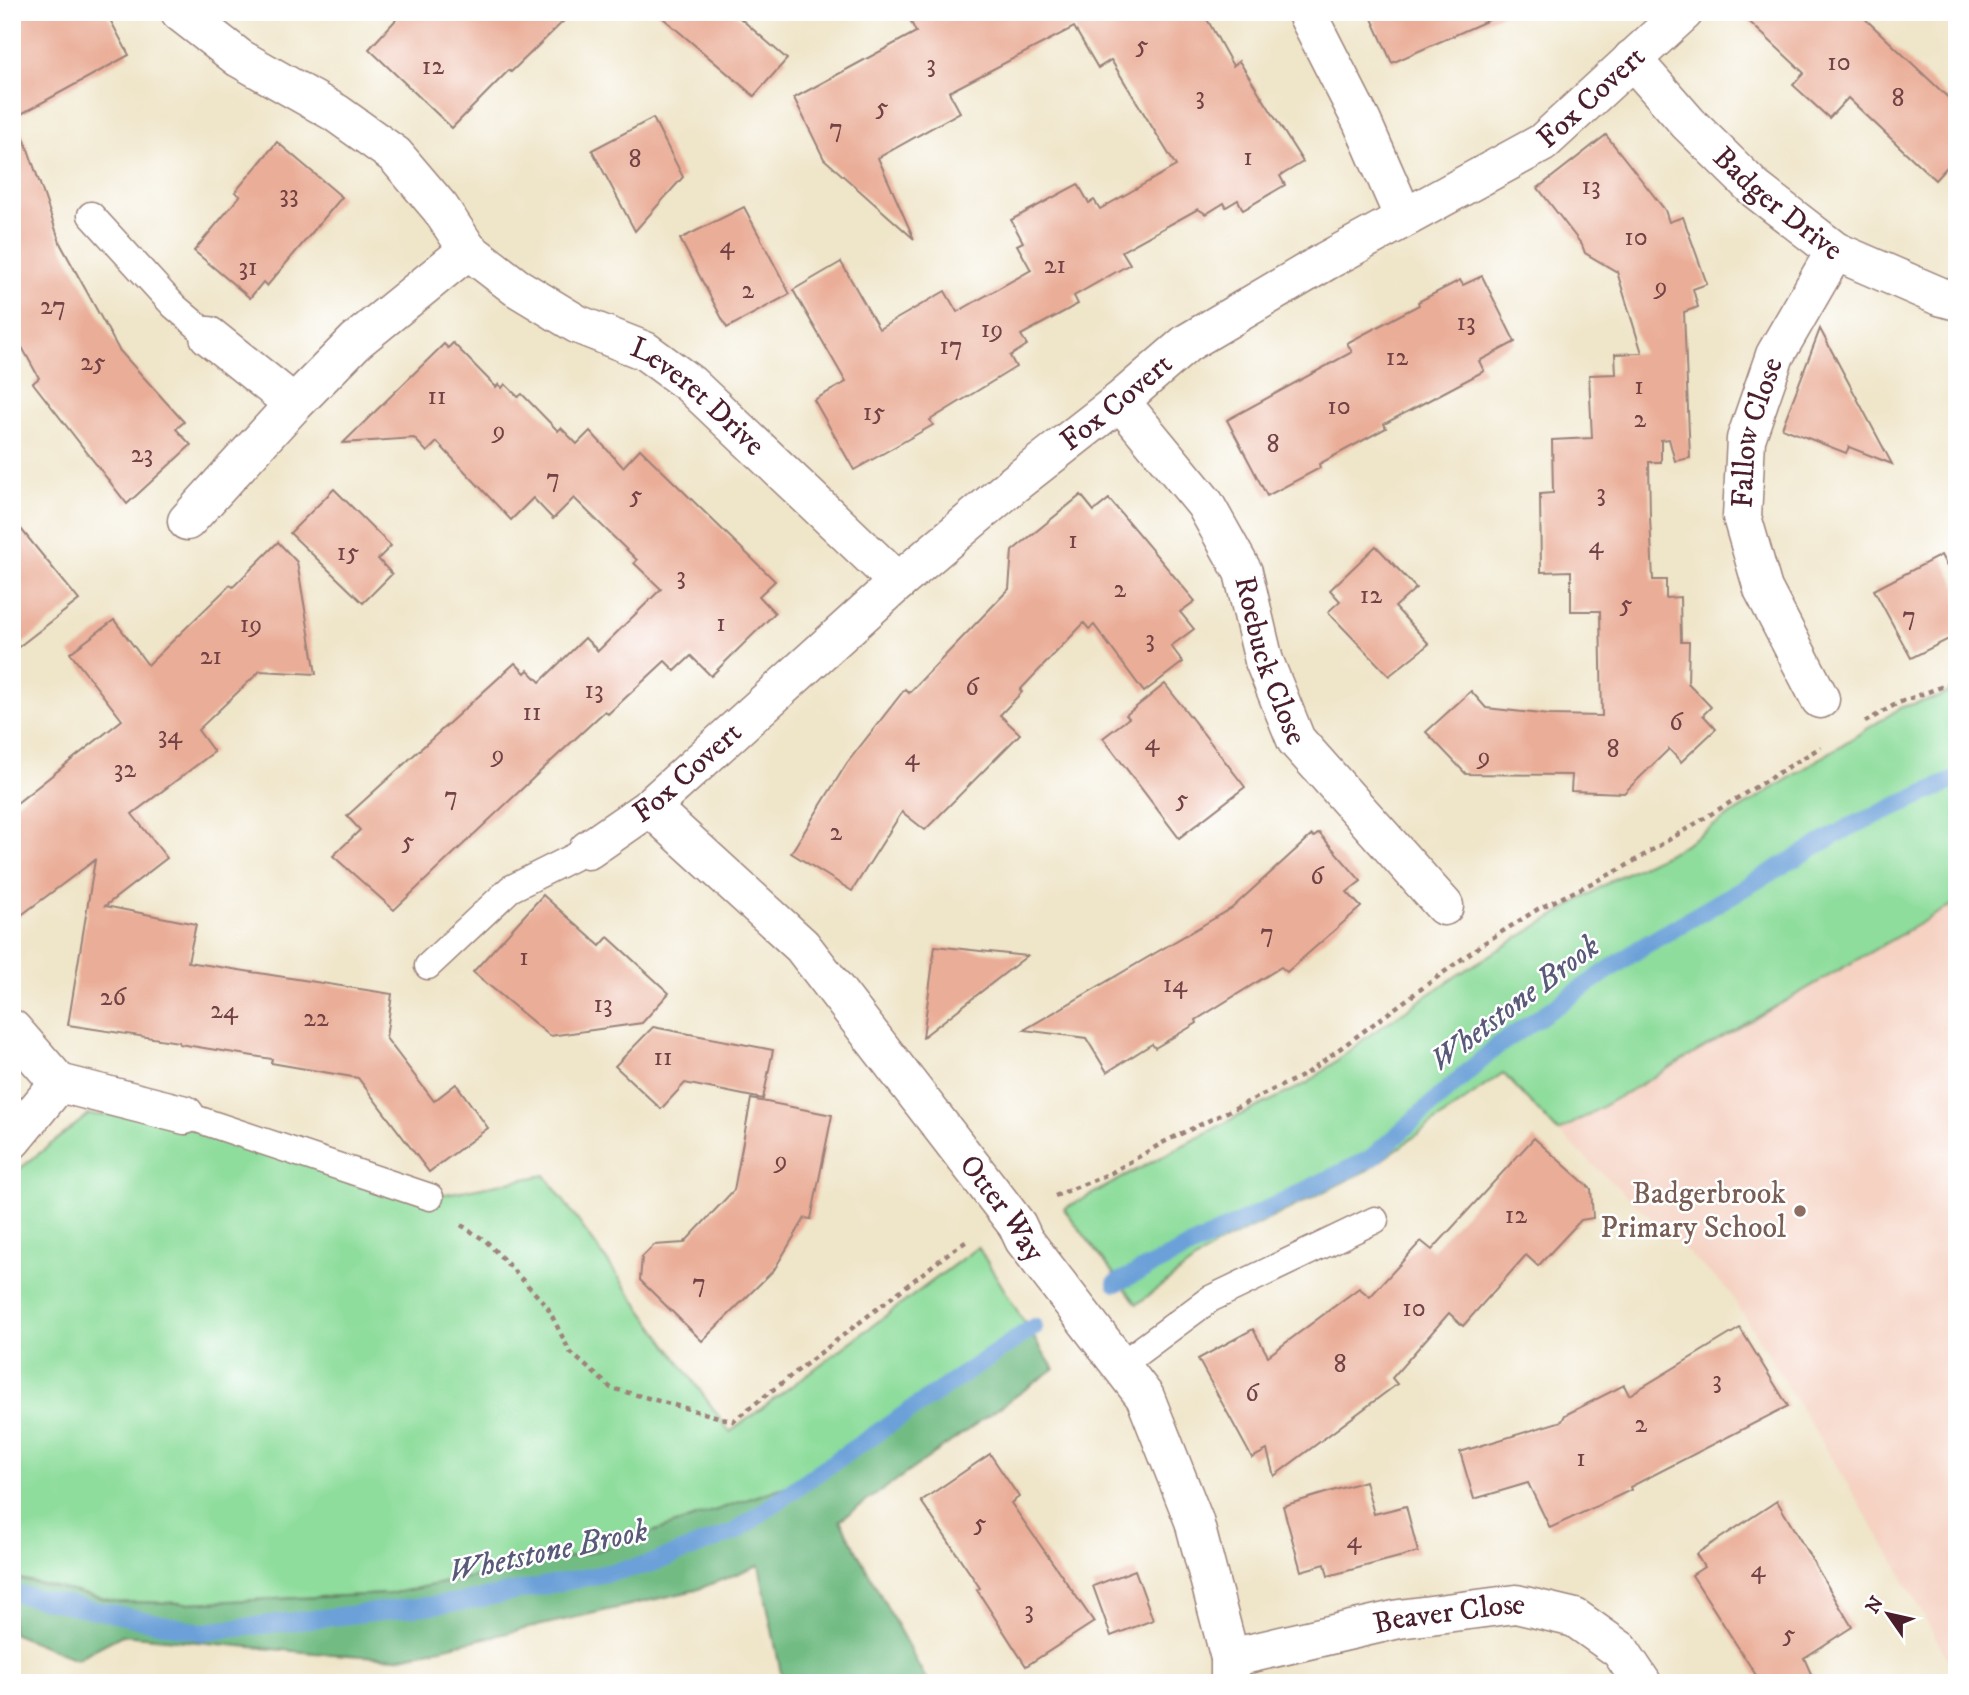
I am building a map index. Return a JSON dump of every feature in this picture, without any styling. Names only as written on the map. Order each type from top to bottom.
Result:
[{"type":"street","name":"Leveret Drive","points":[[180,12],[239,58],[336,113],[395,155],[440,208],[468,250],[516,287],[577,324],[645,351],[690,384],[898,582]]},
{"type":"street","points":[[1306,12],[1362,122],[1404,218]]},
{"type":"street","name":"Fox Covert","points":[[588,850],[650,807],[898,582],[1015,482],[1121,401],[1187,343],[1404,218],[1542,143],[1684,12]]},
{"type":"street","name":"Badger Drive","points":[[1632,59],[1688,123],[1755,189],[1835,251],[1939,296],[1957,301]]},
{"type":"street","points":[[187,521],[356,341],[468,250]]},
{"type":"street","name":"Fallow Close","points":[[1820,699],[1763,589],[1742,517],[1745,439],[1775,355],[1835,251]]},
{"type":"street","points":[[209,336],[294,404]]},
{"type":"street","name":"Roebuck Close","points":[[1121,401],[1205,504],[1243,572],[1264,660],[1296,740],[1444,906]]},
{"type":"street","name":"Otter Way","points":[[650,807],[802,946],[1145,1397],[1194,1521],[1230,1670]]},
{"type":"street","points":[[12,1029],[59,1083],[185,1115]]},
{"type":"street","points":[[12,1140],[59,1083]]},
{"type":"street","name":"Beaver Close","points":[[1230,1670],[1398,1619],[1516,1604],[1575,1618],[1620,1650],[1642,1683]]},
{"type":"lane","points":[[90,215],[174,306],[209,336]]},
{"type":"lane","points":[[428,966],[510,889],[588,850]]},
{"type":"lane","points":[[185,1115],[430,1197]]},
{"type":"lane","points":[[1121,1365],[1210,1299],[1376,1220]]},
{"type":"path","points":[[1857,726],[1898,703],[1957,681]]},
{"type":"path","points":[[451,1219],[486,1241],[547,1306],[570,1352],[611,1388],[733,1421],[950,1252],[1009,1216],[1111,1173],[1164,1142],[1304,1075],[1481,945],[1538,909],[1621,869],[1826,745]]},
{"type":"shaded area","name":"Badgerbrook Primary School","points":[[1957,902],[1957,1677],[1893,1559],[1729,1291],[1558,1132]]},
{"type":"green space","points":[[1957,688],[1957,902],[1558,1132],[1503,1073],[1368,1170],[1215,1246],[1137,1304],[1064,1209],[1236,1117],[1308,1083],[1368,1036],[1459,974],[1616,878],[1675,850],[1902,707],[1939,697]]},
{"type":"green space","points":[[88,1115],[185,1115],[430,1197],[545,1175],[730,1432],[978,1247],[1029,1330],[810,1478],[594,1552],[389,1594],[187,1603],[118,1602],[12,1577],[12,1175]]},
{"type":"green space","points":[[1029,1330],[1054,1369],[840,1520],[928,1683],[783,1683],[759,1565],[696,1590],[397,1658],[122,1635],[76,1659],[12,1633],[12,1577],[118,1602],[187,1603],[389,1594],[594,1552],[810,1478]]},
{"type":"building","points":[[12,12],[106,12],[129,55],[12,119]]},
{"type":"building","points":[[403,12],[573,12],[511,72],[509,70],[452,128],[369,49]]},
{"type":"building","points":[[656,12],[733,12],[787,59],[754,96]]},
{"type":"building","points":[[906,12],[1203,12],[1233,66],[1239,61],[1303,162],[1280,176],[1285,185],[1243,210],[1238,200],[1226,207],[1224,203],[1206,214],[1198,209],[1122,251],[1130,264],[1074,296],[1078,304],[1021,335],[1027,345],[1010,356],[1016,367],[930,420],[933,425],[854,470],[814,400],[846,382],[793,290],[841,262],[879,329],[945,291],[957,312],[1031,270],[1017,245],[1023,242],[1011,220],[1078,184],[1089,203],[1094,200],[1100,209],[1176,166],[1111,60],[1098,68],[1074,27],[949,92],[960,112],[878,158],[914,239],[824,159],[794,98],[916,32]]},
{"type":"building","points":[[1369,12],[1507,12],[1392,63]]},
{"type":"building","points":[[1739,12],[1858,12],[1957,106],[1957,156],[1935,180],[1848,98],[1829,118],[1793,85],[1804,73]]},
{"type":"building","points":[[653,118],[683,177],[635,231],[592,150]]},
{"type":"building","points":[[20,126],[61,245],[119,350],[184,422],[176,429],[191,445],[127,504],[33,383],[39,378],[12,329],[12,127]]},
{"type":"building","points":[[1606,135],[1665,210],[1669,222],[1683,217],[1707,284],[1693,289],[1698,307],[1684,312],[1690,458],[1675,461],[1669,439],[1661,440],[1661,462],[1649,462],[1650,517],[1653,580],[1666,580],[1666,598],[1680,597],[1681,642],[1689,642],[1688,683],[1711,707],[1703,715],[1716,729],[1681,762],[1669,749],[1624,793],[1571,791],[1572,775],[1466,774],[1426,732],[1471,691],[1486,708],[1549,715],[1602,716],[1600,611],[1571,611],[1571,571],[1541,572],[1540,494],[1553,493],[1552,440],[1592,438],[1589,375],[1616,374],[1615,354],[1642,353],[1617,272],[1585,253],[1582,245],[1538,188]]},
{"type":"building","points":[[277,142],[342,197],[267,286],[263,282],[250,298],[194,251],[240,196],[235,192]]},
{"type":"building","points":[[744,207],[790,294],[727,328],[680,239]]},
{"type":"building","points":[[1482,276],[1515,342],[1479,361],[1484,371],[1384,424],[1386,428],[1267,496],[1227,420],[1352,352],[1347,343],[1419,305],[1418,302],[1460,280],[1463,285]]},
{"type":"building","points":[[1820,329],[1892,464],[1849,447],[1846,453],[1782,428]]},
{"type":"building","points":[[453,343],[496,387],[499,384],[502,388],[505,384],[518,397],[522,394],[558,431],[561,428],[577,444],[590,431],[623,467],[640,449],[775,581],[759,596],[775,613],[711,676],[691,656],[675,671],[665,661],[608,714],[605,711],[394,910],[333,856],[360,830],[347,816],[515,663],[525,673],[528,670],[540,682],[585,638],[598,651],[661,589],[634,563],[637,560],[574,498],[553,519],[533,498],[511,520],[437,442],[427,452],[414,438],[343,443],[444,344],[448,348]]},
{"type":"building","points":[[334,489],[391,546],[378,559],[392,574],[363,603],[290,533]]},
{"type":"building","points":[[1081,495],[1094,511],[1109,499],[1195,601],[1180,612],[1194,629],[1171,646],[1183,662],[1144,692],[1094,625],[1089,629],[1084,623],[1000,715],[1020,734],[925,830],[902,812],[852,891],[791,853],[847,763],[905,689],[909,693],[1009,589],[1012,551]]},
{"type":"building","points":[[12,518],[79,600],[12,652]]},
{"type":"building","points":[[278,542],[297,562],[316,674],[260,671],[198,730],[214,752],[132,814],[167,858],[105,906],[196,924],[188,962],[392,994],[386,1038],[434,1101],[456,1084],[488,1128],[429,1172],[358,1078],[271,1063],[272,1059],[179,1042],[68,1025],[95,860],[12,922],[12,807],[122,720],[70,653],[114,620],[148,665]]},
{"type":"building","points":[[1376,546],[1416,588],[1395,607],[1429,644],[1389,676],[1328,612],[1340,601],[1330,590]]},
{"type":"building","points":[[1941,555],[1957,586],[1957,635],[1911,658],[1874,590]]},
{"type":"building","points":[[1165,684],[1245,787],[1179,838],[1103,738],[1129,718],[1126,715]]},
{"type":"building","points":[[1319,833],[1361,881],[1347,892],[1361,907],[1287,972],[1281,967],[1196,1020],[1197,1023],[1155,1048],[1152,1044],[1107,1072],[1086,1038],[1024,1030],[1232,908],[1312,835],[1314,837]]},
{"type":"building","points":[[543,895],[600,946],[608,937],[669,993],[642,1023],[550,1036],[473,972]]},
{"type":"building","points":[[935,946],[1027,956],[923,1037]]},
{"type":"building","points":[[653,1027],[773,1050],[763,1099],[685,1083],[661,1109],[615,1066]]},
{"type":"building","points":[[751,1099],[832,1115],[811,1219],[805,1218],[774,1270],[702,1341],[640,1280],[642,1257],[654,1245],[684,1243],[734,1190]]},
{"type":"building","points":[[1534,1138],[1591,1189],[1593,1218],[1581,1220],[1538,1266],[1526,1255],[1463,1326],[1449,1313],[1392,1378],[1397,1384],[1274,1476],[1267,1450],[1252,1458],[1198,1359],[1253,1329],[1268,1356],[1359,1288],[1370,1297],[1421,1241],[1432,1250]]},
{"type":"building","points":[[1740,1328],[1788,1406],[1630,1487],[1631,1490],[1550,1528],[1528,1483],[1474,1499],[1460,1452],[1562,1421],[1565,1415],[1624,1385],[1629,1395]]},
{"type":"building","points":[[990,1454],[1019,1497],[1011,1503],[1094,1622],[1026,1666],[977,1590],[980,1588],[921,1501]]},
{"type":"building","points":[[1365,1481],[1374,1514],[1406,1506],[1418,1552],[1328,1576],[1325,1564],[1301,1571],[1283,1506]]},
{"type":"building","points":[[1777,1501],[1852,1627],[1804,1658],[1815,1683],[1761,1683],[1692,1575],[1704,1567],[1696,1554]]},
{"type":"building","points":[[1135,1570],[1153,1620],[1111,1636],[1093,1586]]},
{"type":"waterway","name":"Whetstone Brook","points":[[1116,1283],[1371,1158],[1496,1047],[1642,947],[1849,827],[1957,779]]},
{"type":"waterway","name":"Whetstone Brook","points":[[12,1593],[202,1632],[468,1601],[647,1565],[735,1532],[810,1478],[1034,1327]]},
{"type":"place","name":"Badgerbrook Primary School","points":[[1800,1211]]}]
